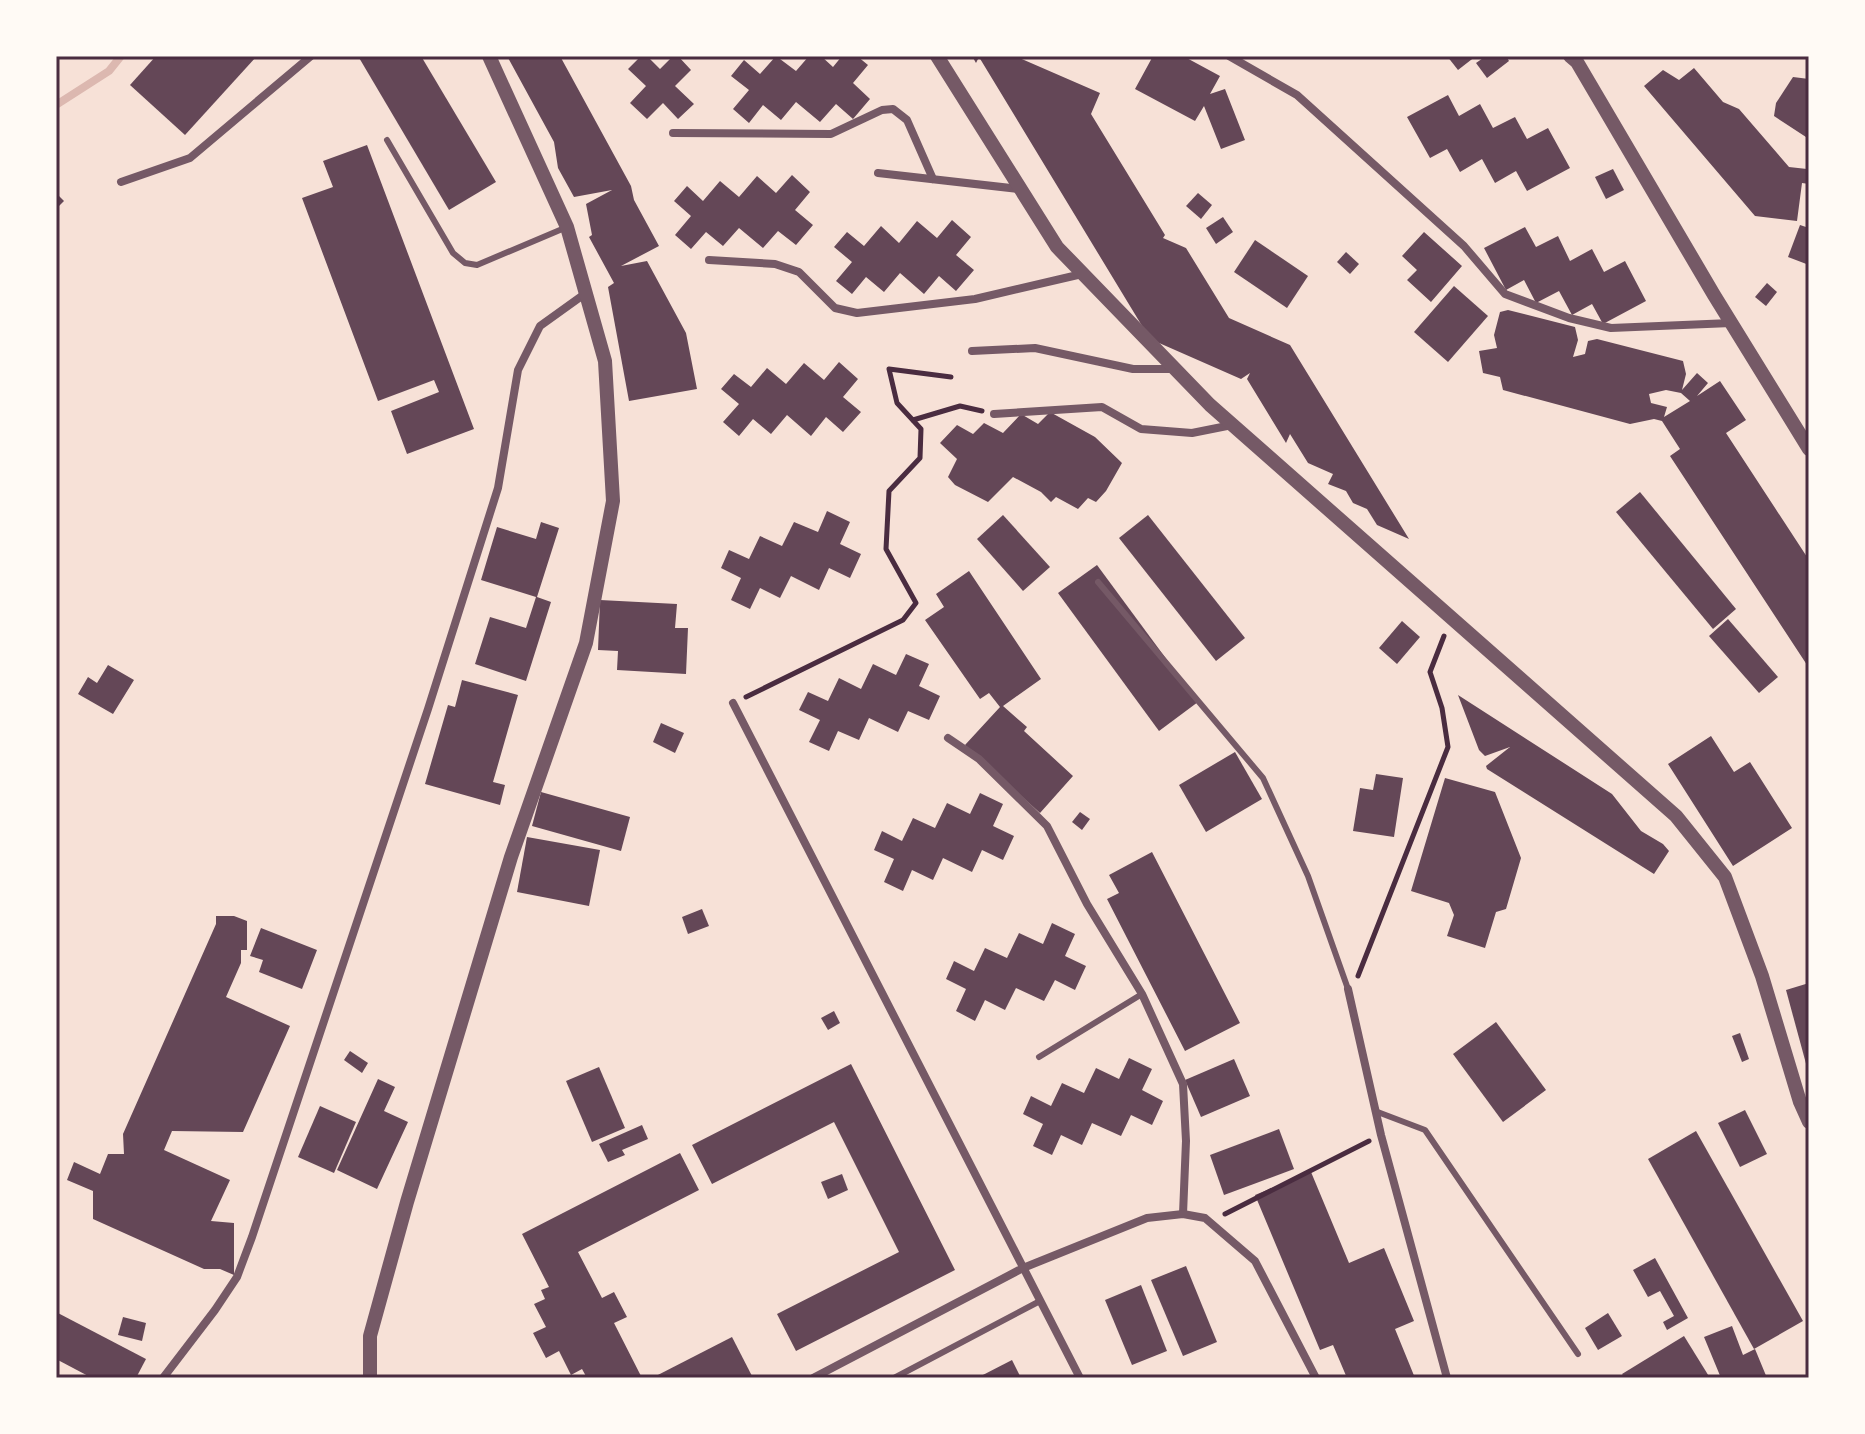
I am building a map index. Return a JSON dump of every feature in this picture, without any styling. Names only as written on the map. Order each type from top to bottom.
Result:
[{"type":"street","points":[[121,182],[190,158],[311,56]]},
{"type":"street","points":[[370,1378],[370,1336],[407,1202],[511,857],[586,643],[613,501],[605,361],[567,227],[489,56]]},
{"type":"street","points":[[937,56],[1057,247],[1175,369],[1232,425],[1676,816],[1725,877],[1762,976],[1800,1102],[1809,1122]]},
{"type":"street","points":[[1229,56],[1297,95],[1464,246],[1505,294],[1569,318],[1611,328],[1731,323]]},
{"type":"street","points":[[1575,58],[1809,449]]},
{"type":"street","points":[[673,133],[831,134],[882,110],[893,109],[907,120],[933,179]]},
{"type":"street","points":[[878,173],[1020,189]]},
{"type":"street","points":[[709,260],[775,264],[799,272],[835,308],[857,313],[975,299],[1083,274]]},
{"type":"street","points":[[163,1378],[237,1277],[252,1237],[498,488],[518,370],[540,326],[586,293]]},
{"type":"street","points":[[972,351],[1035,348],[1133,369],[1175,369]]},
{"type":"street","points":[[994,414],[1102,407],[1141,429],[1192,433],[1232,425]]},
{"type":"street","points":[[733,703],[1080,1378]]},
{"type":"street","points":[[948,738],[979,759],[1047,826],[1087,904],[1142,994],[1183,1084],[1186,1141],[1183,1214]]},
{"type":"street","points":[[1348,989],[1381,1135],[1447,1378]]},
{"type":"street","points":[[813,1378],[1023,1268],[1147,1218],[1183,1214],[1205,1218],[1255,1261],[1316,1378]]},
{"type":"lane","points":[[387,140],[453,253],[465,263],[477,265],[567,227]]},
{"type":"lane","points":[[1098,582],[1263,778],[1308,876],[1348,989]]},
{"type":"lane","points":[[1039,1057],[1142,994]]},
{"type":"lane","points":[[1375,1111],[1425,1130],[1578,1354]]},
{"type":"lane","points":[[894,1378],[1040,1301]]},
{"type":"path","points":[[733,703],[903,620],[916,603],[886,549],[889,491],[920,458],[921,429],[897,403],[889,369],[951,377]]},
{"type":"path","points":[[913,420],[960,406],[994,414]]},
{"type":"path","points":[[1348,989],[1360,972],[1448,747],[1442,708],[1430,672],[1452,616]]},
{"type":"path","points":[[1209,1222],[1381,1135]]},
{"type":"building","points":[[156,56],[257,56],[185,135],[130,85]]},
{"type":"building","points":[[358,56],[421,56],[496,182],[449,210]]},
{"type":"building","points":[[507,56],[560,56],[631,186],[634,200],[659,246],[621,266],[647,261],[686,333],[697,389],[629,401],[608,287],[614,283],[589,237],[592,235],[586,204],[612,190],[574,197],[558,168],[554,142]]},
{"type":"building","points":[[641,56],[647,56],[660,69],[673,56],[678,56],[691,70],[675,86],[694,104],[678,119],[663,103],[647,119],[630,103],[646,86],[628,69]]},
{"type":"building","points":[[776,56],[796,71],[809,56],[821,56],[833,67],[842,56],[857,56],[868,65],[853,83],[870,99],[853,119],[836,104],[820,122],[796,102],[781,120],[763,105],[749,123],[733,109],[749,90],[731,76],[744,60],[760,74]]},
{"type":"building","points":[[972,56],[1015,56],[1100,93],[1091,114],[1165,235],[1163,238],[1186,248],[1229,318],[1290,345],[1409,539],[1377,525],[1367,509],[1353,503],[1346,491],[1328,484],[1333,474],[1308,463],[1290,434],[1286,443],[1247,379],[1250,373],[1241,379],[1150,339],[979,57],[976,63]]},
{"type":"building","points":[[1153,56],[1183,56],[1220,76],[1210,94],[1225,89],[1245,140],[1221,149],[1204,106],[1195,121],[1135,89]]},
{"type":"building","points":[[1447,56],[1476,56],[1458,70]]},
{"type":"building","points":[[1486,56],[1506,56],[1509,61],[1487,78],[1476,63]]},
{"type":"building","points":[[1694,68],[1723,102],[1739,109],[1789,167],[1809,167],[1809,184],[1802,183],[1797,221],[1755,216],[1644,86],[1663,70],[1679,80]]},
{"type":"building","points":[[1793,77],[1809,79],[1809,139],[1774,116],[1776,103]]},
{"type":"building","points":[[1448,95],[1459,116],[1480,104],[1493,128],[1515,117],[1527,139],[1548,128],[1570,168],[1527,191],[1516,171],[1495,183],[1482,159],[1460,172],[1447,149],[1430,158],[1407,117]]},
{"type":"building","points":[[367,145],[474,429],[407,454],[391,411],[439,392],[434,380],[378,401],[302,198],[333,187],[323,161]]},
{"type":"building","points":[[1613,169],[1624,190],[1606,199],[1595,177]]},
{"type":"building","points":[[792,175],[810,192],[795,210],[813,225],[796,245],[778,231],[763,248],[739,228],[723,246],[706,232],[691,249],[675,235],[691,216],[674,201],[687,186],[703,201],[720,181],[739,197],[757,176],[776,193]]},
{"type":"building","points":[[56,193],[64,201],[56,209]]},
{"type":"building","points":[[1198,193],[1212,205],[1201,219],[1186,206]]},
{"type":"building","points":[[1223,217],[1233,232],[1216,244],[1206,228]]},
{"type":"building","points":[[952,220],[971,237],[956,255],[974,270],[956,291],[939,276],[924,294],[900,273],[884,292],[866,277],[852,294],[836,281],[852,262],[834,247],[847,232],[864,246],[881,226],[899,243],[917,221],[937,238]]},
{"type":"building","points":[[1800,225],[1809,228],[1809,265],[1788,257]]},
{"type":"building","points":[[1525,227],[1536,247],[1558,236],[1570,261],[1592,249],[1604,272],[1625,261],[1646,301],[1603,324],[1592,304],[1572,315],[1559,291],[1536,303],[1524,280],[1506,290],[1484,248]]},
{"type":"building","points":[[1424,232],[1462,266],[1431,302],[1407,280],[1417,270],[1402,256]]},
{"type":"building","points":[[1255,240],[1308,276],[1287,308],[1234,272]]},
{"type":"building","points":[[1346,252],[1359,264],[1350,274],[1337,262]]},
{"type":"building","points":[[1767,283],[1777,292],[1766,306],[1755,297]]},
{"type":"building","points":[[1454,286],[1488,316],[1448,362],[1414,332]]},
{"type":"building","points":[[1508,310],[1575,327],[1578,340],[1573,357],[1585,354],[1588,341],[1597,339],[1683,361],[1686,374],[1682,390],[1697,373],[1708,383],[1697,396],[1720,381],[1746,420],[1726,433],[1809,560],[1809,668],[1670,456],[1680,449],[1662,421],[1654,419],[1630,424],[1503,390],[1500,377],[1483,373],[1479,351],[1497,348],[1494,335],[1500,312]],"holes":[[[1666,390],[1681,393],[1690,401],[1664,417],[1667,407],[1651,403],[1649,394]]]},
{"type":"building","points":[[839,362],[858,379],[843,397],[861,412],[843,432],[826,417],[811,436],[787,415],[771,434],[753,419],[739,436],[723,422],[739,404],[721,389],[734,374],[751,387],[767,368],[786,384],[804,363],[824,380]]},
{"type":"building","points":[[1050,412],[1095,437],[1122,463],[1096,502],[1088,498],[1078,509],[1056,497],[1051,502],[1041,492],[1013,477],[988,502],[955,485],[948,477],[957,459],[940,443],[957,425],[973,434],[984,423],[1003,433],[1021,414],[1038,424]]},
{"type":"building","points":[[1640,492],[1736,609],[1713,629],[1616,512]]},
{"type":"building","points":[[827,511],[850,522],[840,544],[861,554],[850,578],[829,568],[819,590],[791,576],[780,598],[760,588],[750,609],[731,600],[741,578],[721,568],[729,550],[749,559],[760,536],[782,546],[794,522],[818,532]]},
{"type":"building","points":[[1003,515],[1050,567],[1023,591],[977,539]]},
{"type":"building","points":[[1148,515],[1245,638],[1216,661],[1119,538]]},
{"type":"building","points":[[541,522],[559,528],[537,597],[551,602],[526,681],[475,664],[490,617],[526,628],[536,597],[481,580],[497,527],[536,539]]},
{"type":"building","points":[[1097,565],[1198,702],[1159,731],[1058,593]]},
{"type":"building","points":[[969,571],[1041,679],[1003,706],[1027,727],[1024,731],[1073,776],[1040,813],[965,745],[1000,707],[989,693],[980,699],[925,620],[944,607],[936,594]]},
{"type":"building","points":[[600,600],[677,604],[675,628],[688,628],[686,674],[617,670],[618,651],[598,650]]},
{"type":"building","points":[[1728,619],[1778,677],[1759,693],[1709,636]]},
{"type":"building","points":[[1402,621],[1420,637],[1397,664],[1379,648]]},
{"type":"building","points":[[906,654],[929,664],[919,686],[940,696],[929,720],[908,711],[898,732],[869,718],[859,740],[838,731],[829,751],[809,742],[820,720],[799,710],[808,692],[828,701],[839,678],[861,689],[873,664],[896,675]]},
{"type":"building","points":[[108,665],[134,680],[113,714],[78,694],[88,677],[97,683]]},
{"type":"building","points":[[462,680],[518,695],[493,782],[505,785],[500,805],[425,784],[448,705],[455,707]]},
{"type":"building","points":[[1458,695],[1612,794],[1641,831],[1669,851],[1654,874],[1487,769],[1486,766],[1510,747],[1485,756],[1479,750]]},
{"type":"building","points":[[661,723],[684,733],[675,753],[653,742]]},
{"type":"building","points":[[1711,736],[1734,772],[1750,762],[1792,828],[1733,866],[1668,764]]},
{"type":"building","points":[[1235,752],[1262,799],[1206,832],[1179,785]]},
{"type":"building","points":[[1376,774],[1403,778],[1394,837],[1353,831],[1360,788],[1373,790]]},
{"type":"building","points":[[1445,778],[1495,792],[1521,858],[1506,909],[1496,912],[1485,948],[1447,936],[1454,915],[1449,903],[1411,891]]},
{"type":"building","points":[[541,792],[630,817],[621,851],[532,826]]},
{"type":"building","points":[[980,793],[1003,804],[993,826],[1014,836],[1003,860],[982,850],[972,872],[943,858],[933,880],[912,870],[903,891],[884,882],[894,859],[874,850],[882,831],[902,841],[913,818],[935,828],[947,803],[970,814]]},
{"type":"building","points":[[1080,812],[1090,819],[1082,830],[1072,822]]},
{"type":"building","points":[[527,837],[600,850],[589,906],[517,892]]},
{"type":"building","points":[[1152,852],[1240,1023],[1185,1051],[1107,899],[1119,893],[1109,875]]},
{"type":"building","points":[[702,909],[709,926],[688,934],[682,917]]},
{"type":"building","points":[[216,916],[234,916],[247,921],[247,950],[241,950],[241,963],[226,997],[290,1026],[243,1132],[172,1131],[164,1150],[230,1180],[211,1221],[234,1223],[234,1275],[220,1269],[204,1269],[93,1219],[93,1191],[67,1180],[74,1162],[100,1174],[108,1154],[124,1154],[123,1134],[216,924]]},
{"type":"building","points":[[1052,923],[1075,934],[1065,956],[1086,966],[1075,990],[1055,980],[1044,1001],[1016,988],[1005,1010],[985,1000],[975,1021],[956,1011],[966,989],[946,979],[954,961],[974,971],[985,948],[1007,958],[1019,933],[1043,944]]},
{"type":"building","points":[[261,928],[317,950],[302,989],[259,972],[263,960],[250,956]]},
{"type":"building","points":[[1809,983],[1809,1071],[1808,1071],[1786,990]]},
{"type":"building","points":[[834,1011],[840,1023],[828,1030],[821,1018]]},
{"type":"building","points":[[1496,1022],[1546,1090],[1503,1122],[1453,1054]]},
{"type":"building","points":[[1740,1033],[1749,1059],[1742,1062],[1732,1036]]},
{"type":"building","points":[[350,1051],[368,1063],[362,1073],[344,1060]]},
{"type":"building","points":[[1129,1058],[1152,1069],[1142,1090],[1163,1101],[1152,1125],[1131,1115],[1121,1136],[1092,1123],[1082,1145],[1061,1135],[1052,1155],[1033,1146],[1043,1124],[1023,1114],[1031,1096],[1051,1106],[1062,1083],[1084,1093],[1096,1068],[1119,1079]]},
{"type":"building","points":[[1234,1059],[1250,1096],[1201,1117],[1185,1080]]},
{"type":"building","points":[[851,1064],[955,1270],[796,1351],[777,1314],[899,1252],[834,1122],[712,1184],[692,1145]]},
{"type":"building","points":[[599,1067],[625,1128],[592,1142],[566,1081]]},
{"type":"building","points":[[378,1079],[395,1087],[384,1111],[408,1122],[377,1189],[337,1170]]},
{"type":"building","points":[[320,1106],[356,1122],[334,1173],[298,1157]]},
{"type":"building","points":[[1745,1110],[1767,1154],[1740,1167],[1718,1123]]},
{"type":"building","points":[[642,1125],[648,1139],[622,1150],[625,1155],[608,1162],[599,1144]]},
{"type":"building","points":[[1279,1129],[1294,1169],[1224,1195],[1210,1155]]},
{"type":"building","points":[[1696,1131],[1803,1321],[1754,1349],[1648,1159]]},
{"type":"building","points":[[680,1153],[699,1190],[578,1252],[602,1298],[614,1292],[627,1317],[614,1323],[642,1378],[596,1378],[594,1375],[587,1378],[582,1369],[571,1375],[559,1351],[546,1358],[533,1333],[546,1327],[534,1304],[545,1299],[541,1290],[549,1287],[522,1234]]},
{"type":"building","points":[[1311,1172],[1349,1263],[1384,1248],[1414,1321],[1395,1329],[1415,1378],[1347,1378],[1333,1345],[1320,1350],[1255,1195]]},
{"type":"building","points":[[842,1174],[848,1190],[828,1199],[821,1182]]},
{"type":"building","points":[[1655,1258],[1688,1318],[1667,1330],[1663,1322],[1674,1316],[1660,1291],[1648,1297],[1633,1270]]},
{"type":"building","points":[[1186,1266],[1217,1342],[1183,1356],[1151,1280]]},
{"type":"building","points":[[1141,1285],[1167,1351],[1132,1365],[1105,1300]]},
{"type":"building","points":[[56,1312],[146,1359],[136,1378],[92,1378],[56,1359]]},
{"type":"building","points":[[1608,1313],[1622,1336],[1598,1350],[1585,1328]]},
{"type":"building","points":[[123,1317],[146,1323],[142,1341],[118,1335]]},
{"type":"building","points":[[1732,1326],[1743,1355],[1755,1349],[1767,1378],[1721,1378],[1704,1337]]},
{"type":"building","points":[[1684,1336],[1710,1378],[1625,1378],[1622,1374]]},
{"type":"building","points":[[732,1337],[752,1376],[652,1378]]},
{"type":"building","points":[[1012,1360],[1021,1378],[977,1378]]},
{"type":"waterway","points":[[56,105],[109,71],[121,56]]}]
